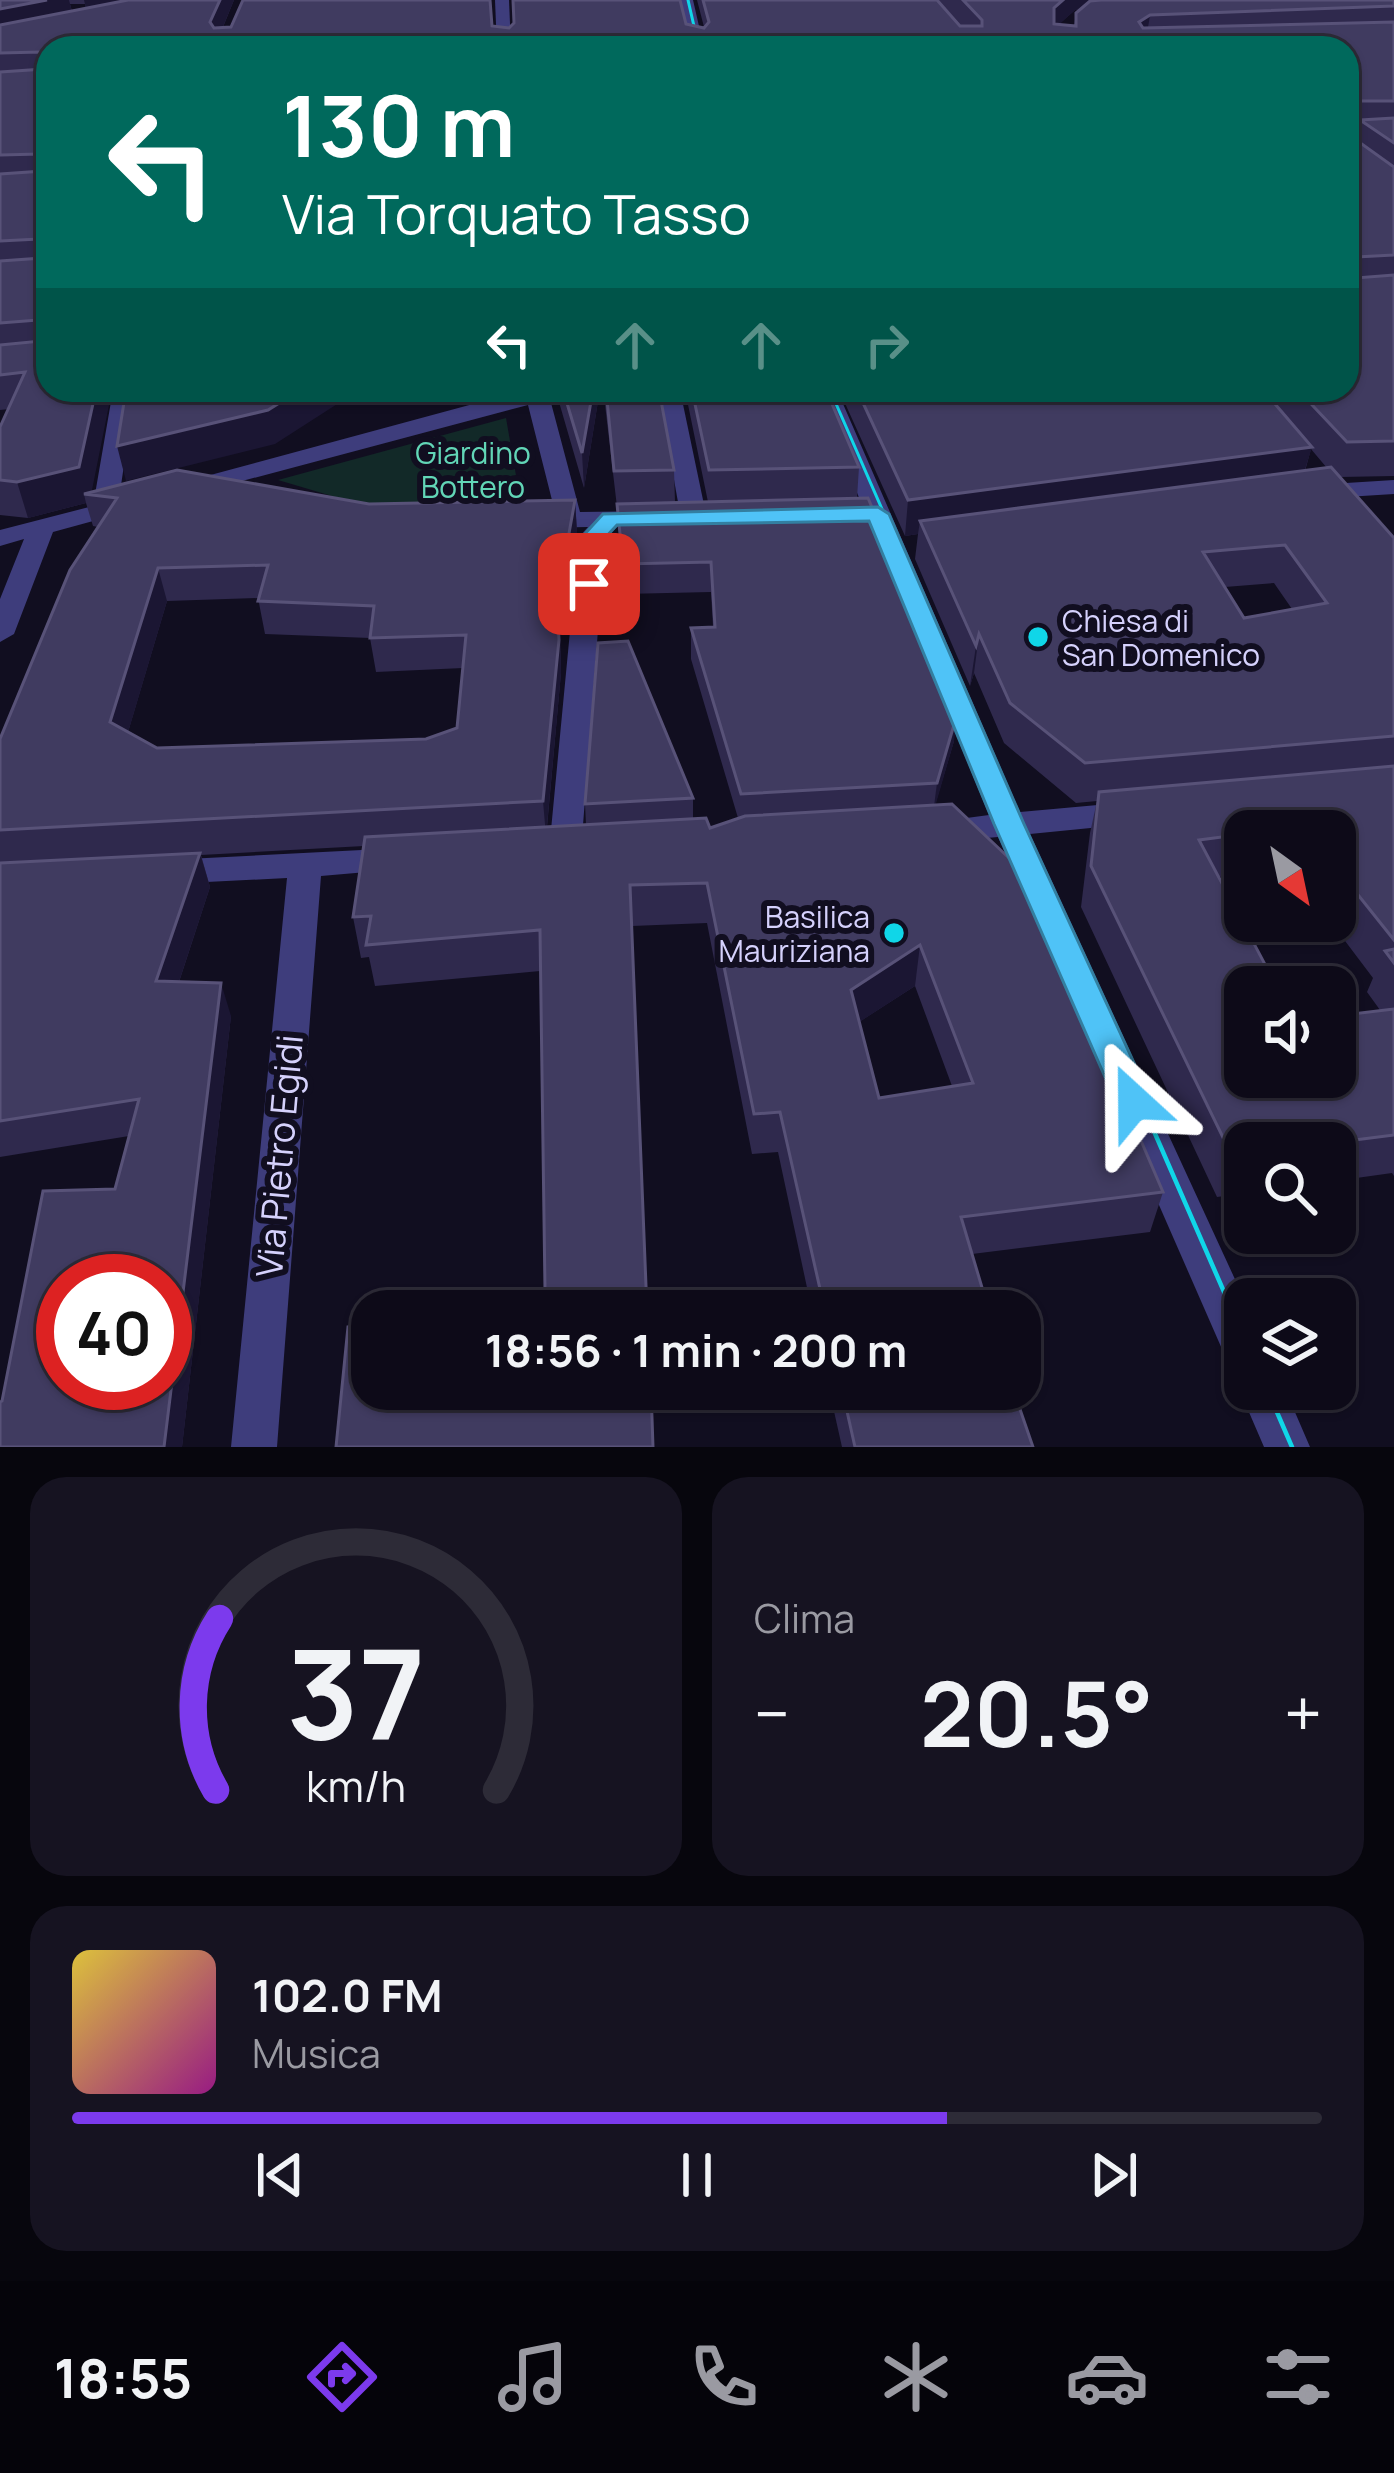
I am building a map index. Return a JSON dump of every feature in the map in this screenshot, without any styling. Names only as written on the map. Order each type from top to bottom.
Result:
[{"type":"street","points":[[502,0],[502,36]]},
{"type":"street","points":[[686,0],[694,36]]},
{"type":"street","points":[[1359,137],[1394,136]]},
{"type":"street","points":[[105,510],[122,402]]},
{"type":"street","points":[[0,538],[506,402]]},
{"type":"street","points":[[545,402],[569,519]]},
{"type":"street","points":[[511,521],[705,519],[672,402]]},
{"type":"street","points":[[831,402],[878,514],[908,548],[1009,824],[1224,1302]]},
{"type":"street","points":[[1286,496],[1321,480],[1394,487]]},
{"type":"street","points":[[1321,480],[1359,523]]},
{"type":"street","points":[[205,484],[250,494]]},
{"type":"street","points":[[841,514],[878,514]]},
{"type":"street","points":[[605,848],[554,852],[592,538],[611,519]]},
{"type":"street","points":[[0,634],[42,527]]},
{"type":"street","points":[[898,833],[1166,810]]},
{"type":"street","points":[[124,874],[423,858]]},
{"type":"street","name":"Via Pietro Egidi","points":[[254,1447],[305,865]]},
{"type":"street","points":[[1271,1410],[1288,1447]]},
{"type":"green space","name":"Giardino Bottero","points":[[506,418],[522,510],[386,512],[278,480]]},
{"type":"building","points":[[0,0],[47,0],[0,9]]},
{"type":"building","points":[[128,0],[220,0],[210,22],[214,28],[231,27],[243,0],[490,0],[492,26],[509,28],[514,23],[513,0],[680,0],[686,24],[704,28],[709,22],[703,0],[937,0],[960,26],[982,26],[963,0],[1063,0],[1054,8],[1054,24],[1076,26],[1076,13],[1090,1],[1101,0],[1394,0],[1394,6],[1150,15],[1139,22],[1143,28],[1394,22],[1394,101],[1359,101],[1359,36],[36,36],[36,52],[0,53],[0,25]]},
{"type":"building","points":[[36,70],[36,154],[0,155],[0,72]]},
{"type":"building","points":[[1394,118],[1394,143],[1360,120]]},
{"type":"building","points":[[1359,142],[1394,167],[1394,255],[1359,257]]},
{"type":"building","points":[[36,171],[36,239],[0,241],[0,174]]},
{"type":"building","points":[[36,258],[36,320],[0,323],[0,261]]},
{"type":"building","points":[[1394,275],[1394,441],[1347,442],[1309,402],[1359,402],[1359,278]]},
{"type":"building","points":[[36,342],[36,402],[93,402],[79,467],[17,482],[0,480],[0,427],[25,372],[0,375],[0,345]]},
{"type":"building","points":[[124,402],[281,402],[268,410],[117,446]]},
{"type":"building","points":[[567,402],[591,402],[582,453]]},
{"type":"building","points":[[607,402],[661,402],[674,470],[614,471]]},
{"type":"building","points":[[695,402],[831,402],[859,467],[709,470]]},
{"type":"building","points":[[863,402],[1273,402],[1312,447],[908,500]]},
{"type":"building","points":[[1331,467],[1394,538],[1394,736],[1085,763],[1010,703],[979,634],[976,646],[920,521]],"holes":[[[1285,545],[1327,603],[1244,618],[1203,552]]]},
{"type":"building","points":[[177,470],[369,504],[575,500],[557,600],[559,640],[543,801],[0,830],[0,739],[70,570],[117,498],[84,494]],"holes":[[[268,565],[258,601],[374,606],[370,638],[466,635],[457,728],[426,739],[157,748],[110,722],[158,568]]]},
{"type":"building","points":[[868,498],[958,711],[937,783],[741,794],[691,628],[715,627],[711,562],[623,564],[617,504]]},
{"type":"building","points":[[628,641],[693,798],[585,804],[598,643]]},
{"type":"building","points":[[1394,766],[1394,940],[1356,892],[1356,810],[1224,810],[1224,837],[1199,840],[1224,887],[1224,942],[1253,942],[1266,966],[1224,966],[1224,1098],[1356,1098],[1356,1014],[1394,1009],[1394,1135],[1356,1140],[1356,1122],[1224,1122],[1224,1140],[1091,866],[1099,792]]},
{"type":"building","points":[[952,804],[1027,875],[1163,1192],[961,1217],[983,1290],[820,1290],[780,1112],[754,1114],[707,883],[630,885],[646,1290],[545,1290],[540,930],[366,945],[371,916],[353,917],[365,837],[706,818],[710,828],[745,816]],"holes":[[[920,945],[973,1083],[879,1098],[851,990]]]},
{"type":"building","points":[[200,853],[156,981],[221,983],[188,1254],[36,1254],[36,1410],[169,1410],[164,1447],[0,1447],[0,1402],[43,1191],[115,1189],[139,1099],[0,1121],[0,863]]},
{"type":"building","points":[[348,1327],[351,1410],[652,1410],[653,1447],[336,1447]]},
{"type":"building","points":[[847,1410],[1020,1410],[1033,1447],[855,1447]]},
{"type":"tram line","points":[[688,0],[696,36]]},
{"type":"tram line","points":[[835,402],[1096,999]]},
{"type":"tram line","points":[[1095,996],[1224,1292]]},
{"type":"tram line","points":[[1276,1410],[1292,1447]]},
{"type":"place","name":"Chiesa di San Domenico","points":[[1038,637]]},
{"type":"place","name":"Basilica Mauriziana","points":[[894,933]]},
{"type":"route","points":[[589,584],[592,538],[611,519],[878,514],[1009,824],[1134,1102]]}]
